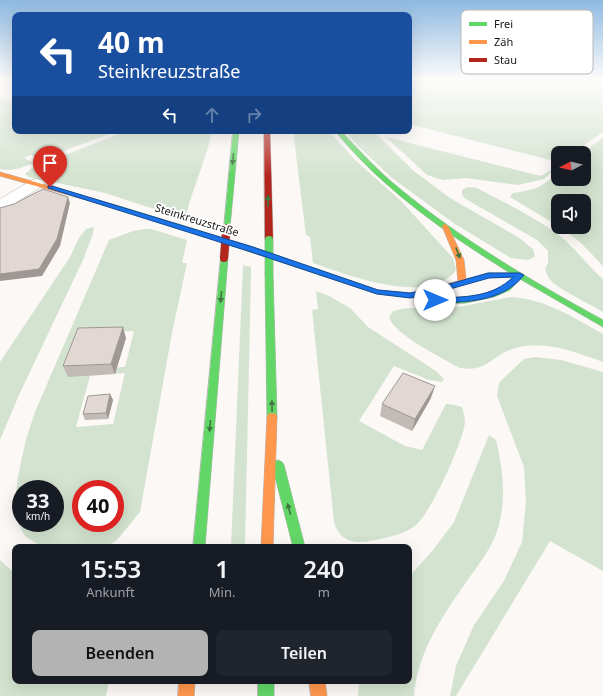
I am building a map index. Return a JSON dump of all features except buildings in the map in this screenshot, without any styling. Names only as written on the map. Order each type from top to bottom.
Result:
[{"type":"main road","points":[[199,544],[236,134]]},
{"type":"main road","points":[[267,134],[272,445],[267,544]]},
{"type":"main road","points":[[341,134],[357,153],[385,180],[444,225],[520,275],[603,324]]},
{"type":"main road","name":"Steinkreuzstraße","points":[[0,174],[37,183],[250,249],[377,292],[410,295],[435,300],[466,300],[490,295],[507,288],[520,275]]},
{"type":"main road","points":[[444,225],[456,249],[462,266],[462,283]]},
{"type":"main road","name":"Steinkreuzstraße","points":[[410,295],[440,290],[488,275],[520,275]]},
{"type":"main road","points":[[272,445],[298,544]]},
{"type":"main road","points":[[186,696],[187,684]]},
{"type":"main road","points":[[266,684],[266,696]]},
{"type":"main road","points":[[318,684],[319,696]]},
{"type":"street","points":[[0,206],[37,183]]},
{"type":"green space","points":[[0,111],[12,111],[12,134],[110,134],[41,159],[31,155],[24,158],[35,163],[9,170],[0,169]]},
{"type":"green space","points":[[412,111],[603,111],[603,132],[583,146],[551,146],[551,160],[412,125]]},
{"type":"green space","points":[[119,134],[211,134],[185,219],[105,193],[29,177],[25,174],[32,168]]},
{"type":"green space","points":[[293,134],[332,134],[354,159],[401,201],[453,258],[456,270],[444,281],[427,286],[408,287],[388,285],[366,280],[313,263],[310,237],[306,235]]},
{"type":"green space","points":[[348,134],[376,134],[415,172],[450,198],[518,237],[533,249],[535,257],[528,260],[511,258],[455,224],[392,178]]},
{"type":"green space","points":[[386,137],[541,176],[551,170],[551,172],[544,179],[518,185],[466,178],[443,180],[427,175]]},
{"type":"green space","points":[[603,137],[603,266],[580,242],[569,234],[591,234],[591,194],[551,194],[551,222],[510,197],[513,193],[527,191],[538,187],[551,179],[551,186],[591,186],[591,147]]},
{"type":"green space","points":[[468,187],[477,188],[520,210],[551,230],[551,234],[557,234],[566,241],[603,279],[603,312],[553,283],[548,277],[545,269],[548,263],[548,251],[537,240],[464,198],[462,190]]},
{"type":"green space","points":[[94,227],[93,234],[83,260],[19,395],[0,440],[0,362],[70,257],[79,238],[86,229]]},
{"type":"green space","points":[[151,229],[187,240],[182,263],[187,263],[172,333],[140,512],[124,531],[124,480],[72,480],[72,532],[123,532],[116,541],[110,544],[37,544],[25,536],[23,532],[64,532],[64,480],[18,480],[26,439],[35,412],[109,240],[133,231]],"holes":[[[134,331],[125,367],[65,369],[78,333]],[[125,373],[113,424],[76,427],[90,376]]]},
{"type":"green space","points":[[243,265],[251,267],[245,544],[231,544]]},
{"type":"green space","points":[[316,291],[329,296],[350,308],[368,327],[436,371],[444,379],[442,382],[429,380],[394,366],[359,421],[405,446],[422,450],[446,404],[462,407],[465,425],[457,450],[444,479],[423,517],[410,530],[402,533],[368,541],[354,542],[342,536],[334,522],[312,310],[318,309]]},
{"type":"green space","points":[[511,297],[536,301],[548,305],[603,334],[603,362],[581,354],[557,348],[534,345],[510,350],[487,364],[476,368],[460,368],[420,346],[400,331],[389,317],[393,311],[407,308],[452,308]]},
{"type":"green space","points":[[535,357],[561,360],[603,372],[603,571],[550,541],[456,696],[450,696],[456,666],[474,625],[504,581],[522,542],[526,501],[524,467],[497,396],[499,383],[524,359]]},
{"type":"green space","points":[[489,435],[496,440],[503,482],[501,514],[494,540],[440,621],[420,665],[414,696],[358,696],[359,684],[412,684],[412,574],[433,550],[454,522]]},
{"type":"green space","points":[[0,560],[12,571],[12,684],[108,684],[106,696],[0,696]]},
{"type":"traffic: fast","points":[[227,227],[236,134]]},
{"type":"traffic: fast","points":[[341,134],[366,161],[396,189],[428,215],[497,262],[603,324]]},
{"type":"traffic: fast","points":[[117,207],[250,249],[377,292],[410,295],[435,301],[466,300],[491,295],[507,288],[520,275]]},
{"type":"traffic: fast","points":[[269,240],[269,274]]},
{"type":"traffic: fast","points":[[199,544],[224,258]]},
{"type":"traffic: fast","points":[[269,274],[272,417]]},
{"type":"traffic: fast","points":[[278,465],[298,544]]},
{"type":"traffic: fast","points":[[266,684],[266,696]]},
{"type":"traffic: slow","points":[[0,174],[117,207]]},
{"type":"traffic: slow","points":[[445,226],[460,260],[462,283]]},
{"type":"traffic: slow","points":[[426,292],[489,275],[520,275]]},
{"type":"traffic: slow","points":[[267,544],[272,417]]},
{"type":"traffic: slow","points":[[186,696],[187,684]]},
{"type":"traffic: slow","points":[[317,684],[319,696]]},
{"type":"traffic: jam","points":[[267,134],[269,240]]},
{"type":"traffic: jam","points":[[224,258],[227,227]]},
{"type":"route","points":[[50,187],[250,249],[377,292],[410,295],[440,290],[488,275],[520,275],[507,288],[490,295],[466,300],[435,300]]}]
